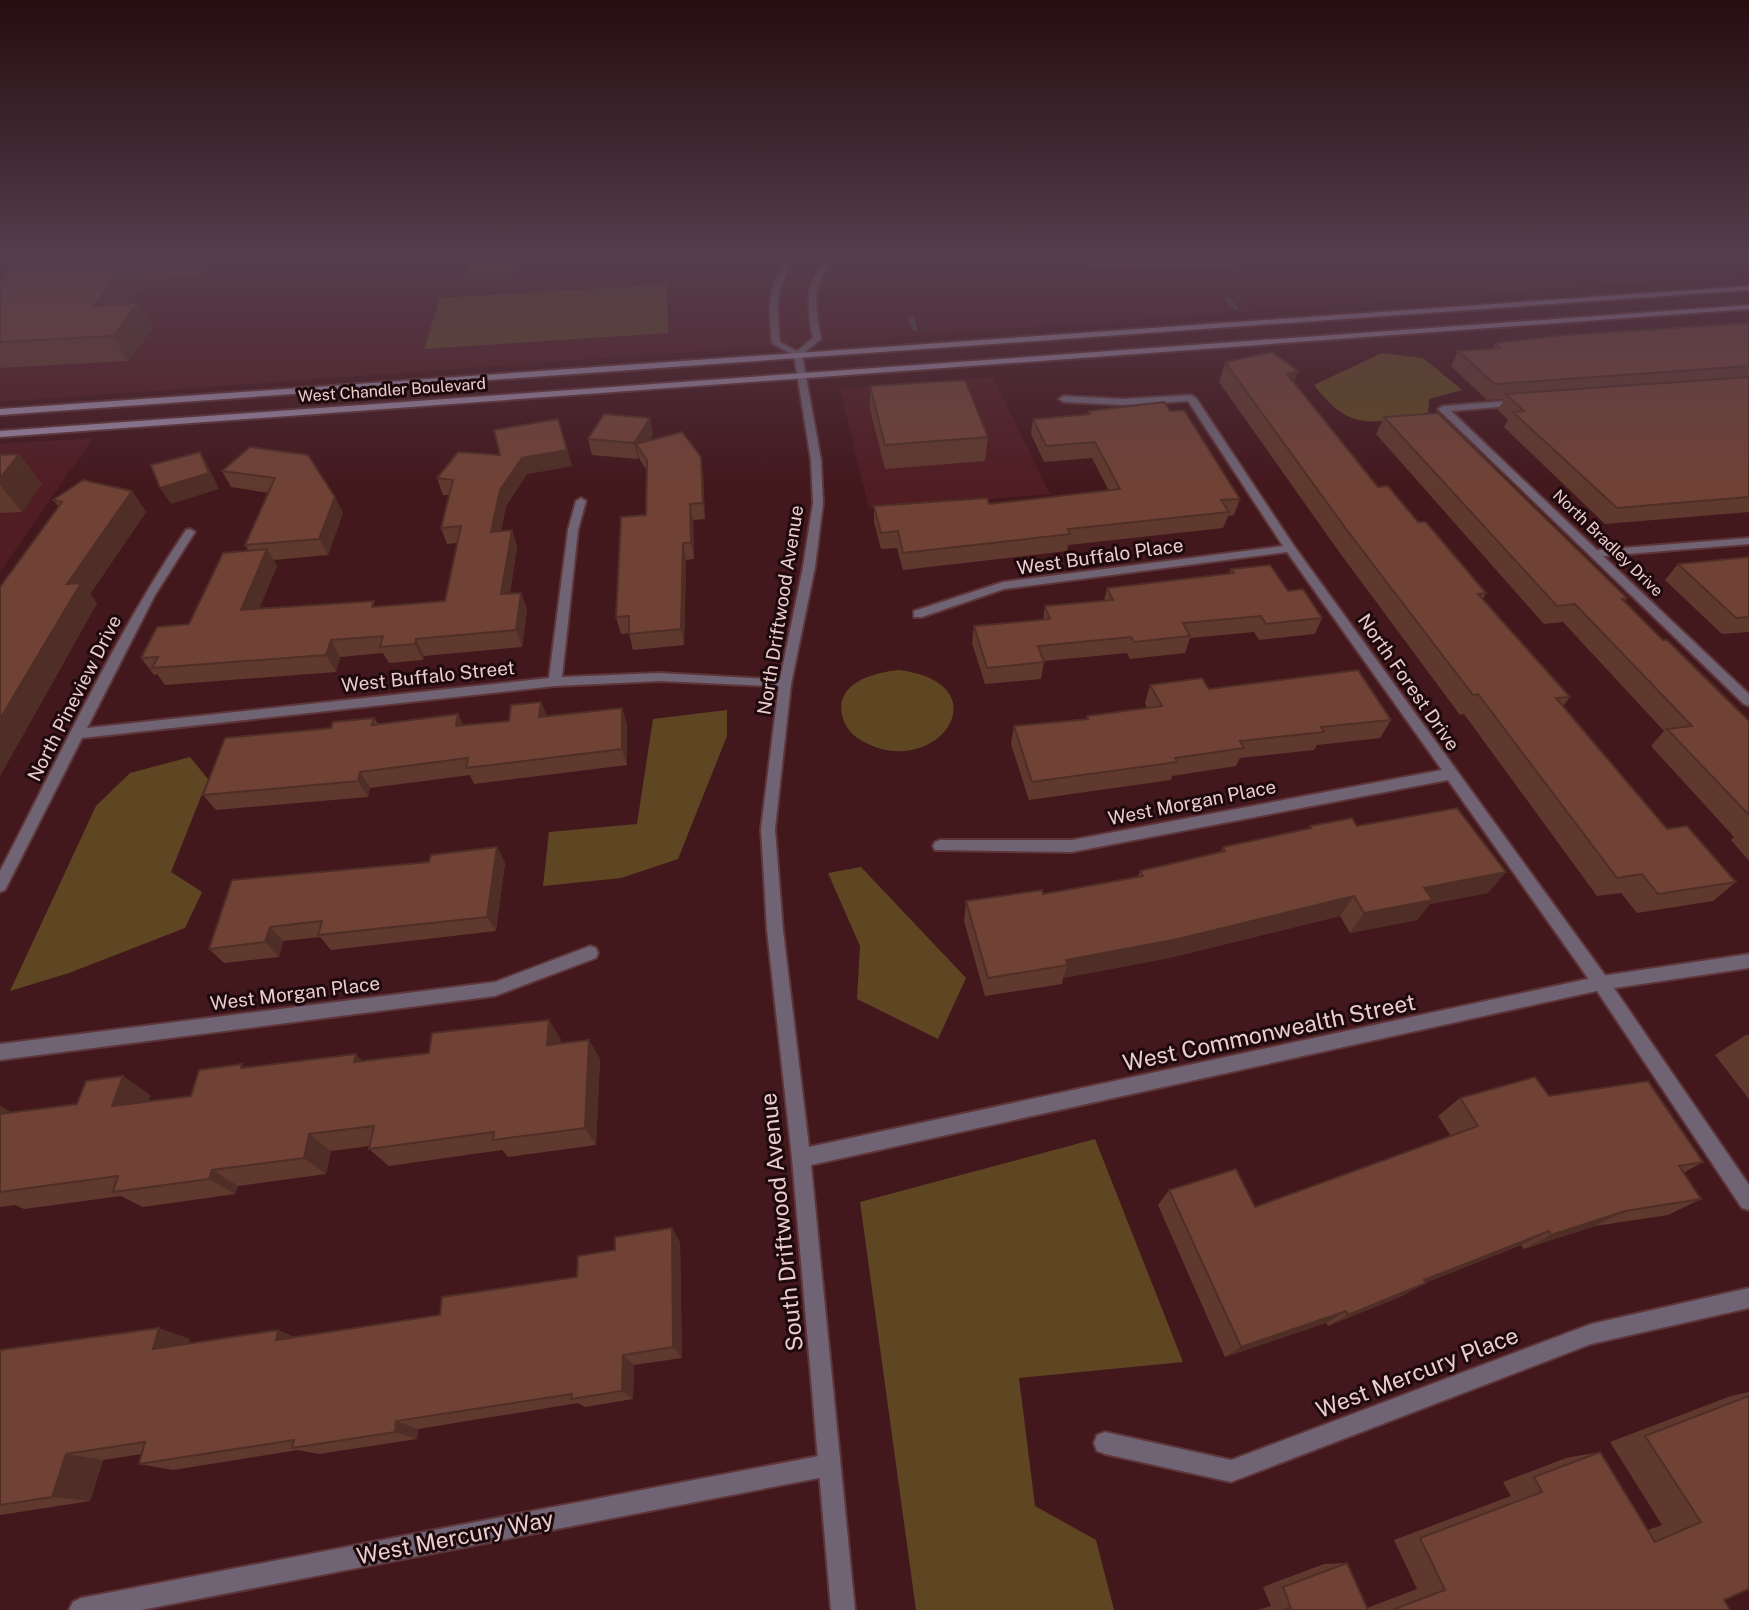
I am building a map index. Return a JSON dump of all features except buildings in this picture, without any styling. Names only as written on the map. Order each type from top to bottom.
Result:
[{"type":"main road","name":"West Chandler Boulevard","points":[[0,412],[1095,334]]},
{"type":"main road","name":"West Chandler Boulevard","points":[[0,434],[1377,334]]},
{"type":"street","points":[[775,334],[776,343],[799,355],[817,339],[816,334]]},
{"type":"street","name":"North Driftwood Avenue","points":[[768,830],[785,684],[809,567],[818,503],[816,460],[799,355]]},
{"type":"street","name":"North Forest Drive","points":[[1064,399],[1123,402],[1191,398],[1290,548],[1601,983],[1749,1201]]},
{"type":"street","name":"North Bradley Drive","points":[[1527,402],[1443,409],[1749,701]]},
{"type":"street","points":[[555,682],[573,530],[580,500]]},
{"type":"street","name":"North Pineview Drive","points":[[0,886],[149,595],[190,532]]},
{"type":"street","points":[[1596,553],[1749,541]]},
{"type":"street","name":"West Buffalo Place","points":[[918,614],[1003,586],[1290,548]]},
{"type":"street","name":"West Buffalo Street","points":[[76,734],[555,682],[660,677],[785,684]]},
{"type":"street","name":"West Morgan Place","points":[[940,846],[1072,846],[1450,774]]},
{"type":"street","name":"South Driftwood Avenue","points":[[768,830],[775,930],[801,1158],[828,1465],[844,1610]]},
{"type":"street","name":"West Morgan Place","points":[[0,1052],[495,989],[590,953]]},
{"type":"street","name":"West Commonwealth Street","points":[[801,1158],[1601,983],[1749,961]]},
{"type":"street","name":"West Mercury Place","points":[[1105,1443],[1231,1471],[1591,1335],[1749,1298]]},
{"type":"street","name":"West Mercury Way","points":[[81,1610],[828,1465]]},
{"type":"shaded area","points":[[0,334],[935,334],[0,402]]},
{"type":"shaded area","points":[[429,334],[651,334],[424,349]]},
{"type":"shaded area","points":[[1382,353],[1423,358],[1462,390],[1429,399],[1428,415],[1364,421],[1340,412],[1314,385]]},
{"type":"shaded area","points":[[993,377],[1050,494],[869,509],[840,389]]},
{"type":"shaded area","points":[[93,438],[0,572],[0,444]]},
{"type":"shaded area","points":[[899,670],[931,679],[949,693],[954,710],[948,727],[933,742],[912,750],[887,750],[859,739],[845,724],[841,706],[849,688],[858,682],[867,677]]},
{"type":"shaded area","points":[[727,710],[727,736],[678,859],[621,878],[543,886],[549,832],[637,824],[653,719]]},
{"type":"shaded area","points":[[190,757],[208,779],[171,872],[202,892],[185,928],[69,973],[10,991],[96,806],[130,773]]},
{"type":"shaded area","points":[[861,867],[966,978],[938,1039],[857,999],[860,946],[828,873]]},
{"type":"shaded area","points":[[1095,1139],[1183,1362],[1019,1378],[1035,1506],[1096,1540],[1114,1610],[916,1610],[860,1202]]}]
